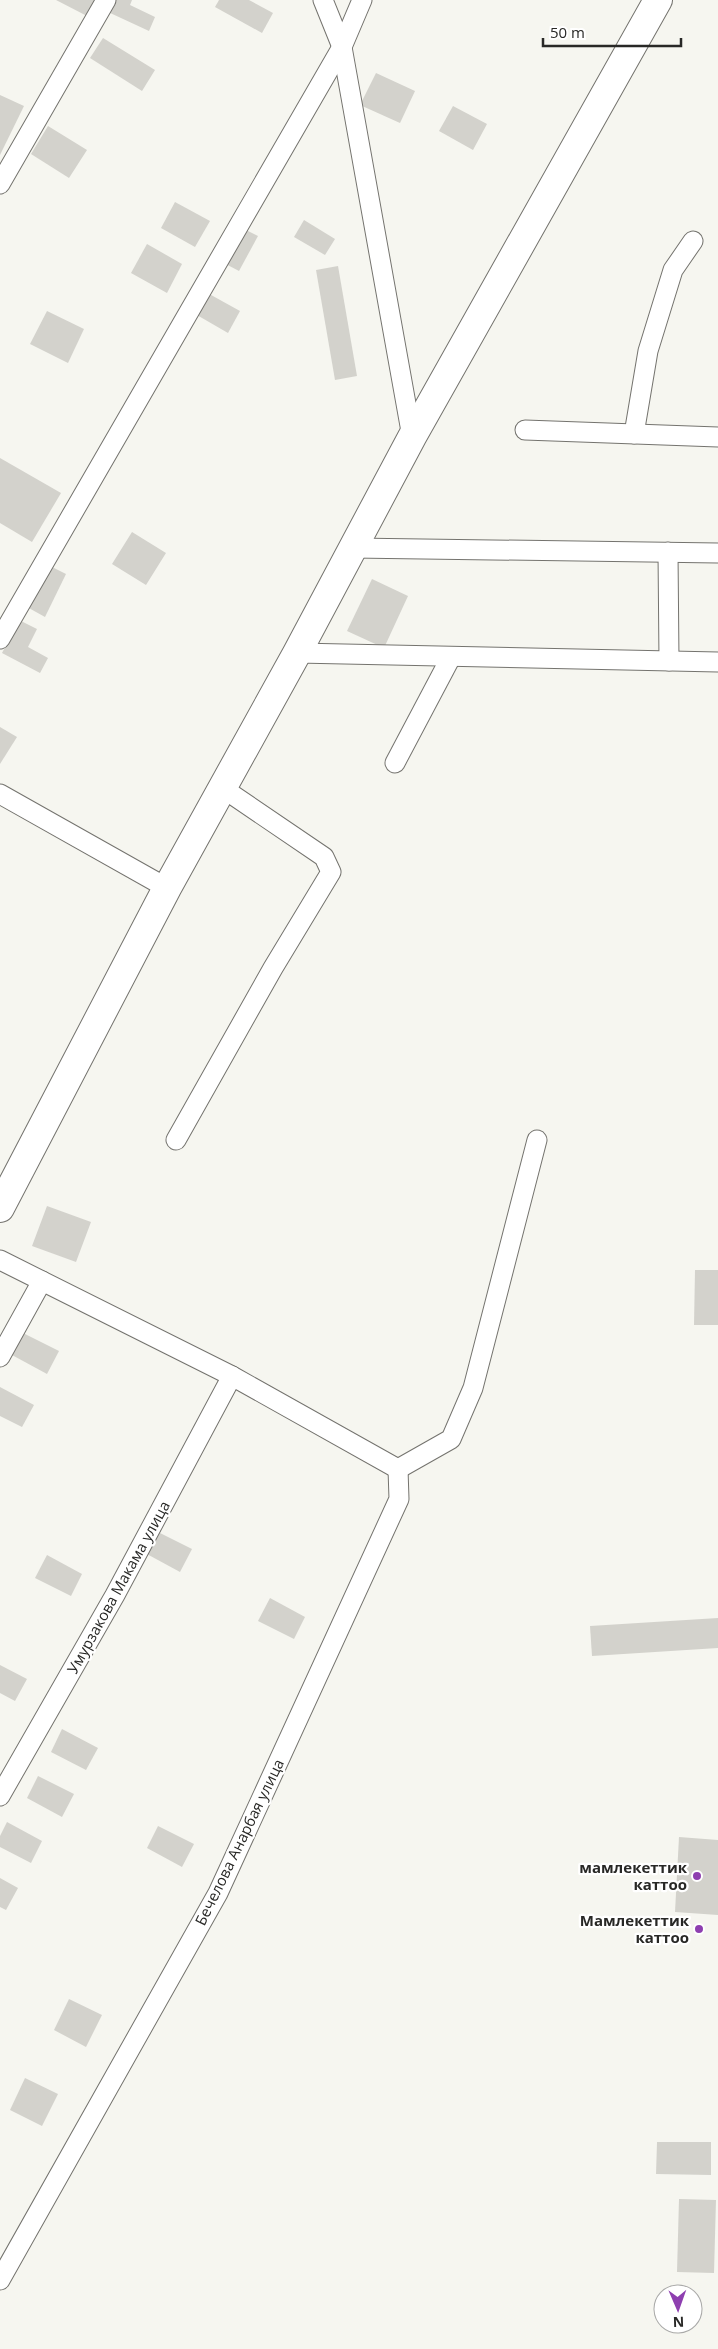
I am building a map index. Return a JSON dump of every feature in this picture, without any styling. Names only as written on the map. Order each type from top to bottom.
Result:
[{"type":"highway","points":[[0,1208],[167,888],[298,654],[412,437],[658,0]]},
{"type":"street","points":[[0,184],[106,0]]},
{"type":"street","points":[[323,0],[342,47],[412,437]]},
{"type":"street","points":[[0,639],[342,47],[362,0]]},
{"type":"street","points":[[634,434],[648,351],[673,270],[693,240]]},
{"type":"street","points":[[525,430],[718,437]]},
{"type":"street","points":[[353,548],[718,553]]},
{"type":"street","points":[[668,552],[669,661]]},
{"type":"street","points":[[298,654],[718,662]]},
{"type":"street","points":[[395,763],[451,657]]},
{"type":"street","points":[[176,1140],[273,968],[331,872],[324,858],[224,789]]},
{"type":"street","points":[[0,794],[167,888]]},
{"type":"street","points":[[0,1260],[232,1376],[398,1469],[451,1439],[469,1396],[537,1140]]},
{"type":"street","points":[[0,1357],[42,1281]]},
{"type":"street","name":"Умурзакова Макама улица","points":[[0,1796],[115,1595],[232,1376]]},
{"type":"street","name":"Бечелова Анарбая улица","points":[[0,2280],[218,1892],[399,1499],[398,1469]]},
{"type":"building","points":[[56,0],[95,0],[87,16]]},
{"type":"building","points":[[113,0],[132,0],[130,5],[155,17],[149,31],[108,12]]},
{"type":"building","points":[[219,0],[249,0],[273,13],[262,33],[215,7]]},
{"type":"building","points":[[103,38],[155,70],[142,91],[90,58]]},
{"type":"building","points":[[376,73],[415,91],[400,123],[360,105]]},
{"type":"building","points":[[0,95],[24,106],[0,155]]},
{"type":"building","points":[[453,106],[487,124],[473,150],[439,131]]},
{"type":"building","points":[[48,126],[87,150],[69,178],[31,154]]},
{"type":"building","points":[[175,202],[210,221],[195,247],[161,228]]},
{"type":"building","points":[[304,220],[335,239],[325,255],[294,237]]},
{"type":"building","points":[[238,226],[258,236],[239,271],[220,261]]},
{"type":"building","points":[[147,244],[182,264],[167,293],[131,273]]},
{"type":"building","points":[[338,266],[357,376],[335,380],[316,270]]},
{"type":"building","points":[[202,290],[240,311],[228,333],[190,311]]},
{"type":"building","points":[[47,311],[84,329],[68,363],[30,344]]},
{"type":"building","points":[[0,458],[61,493],[32,542],[0,523]]},
{"type":"building","points":[[132,532],[166,553],[146,585],[112,564]]},
{"type":"building","points":[[48,565],[66,574],[45,617],[27,607]]},
{"type":"building","points":[[372,579],[408,596],[384,648],[347,631]]},
{"type":"building","points":[[19,620],[37,629],[28,647],[48,658],[40,673],[2,653]]},
{"type":"building","points":[[0,727],[17,737],[0,764]]},
{"type":"building","points":[[47,1206],[91,1222],[76,1262],[32,1246]]},
{"type":"building","points":[[695,1270],[718,1270],[718,1325],[694,1325]]},
{"type":"building","points":[[23,1333],[59,1351],[47,1374],[12,1355]]},
{"type":"building","points":[[0,1387],[34,1405],[22,1427],[0,1416]]},
{"type":"building","points":[[156,1531],[192,1549],[180,1572],[145,1553]]},
{"type":"building","points":[[47,1555],[82,1574],[71,1596],[35,1578]]},
{"type":"building","points":[[270,1598],[305,1617],[294,1639],[258,1621]]},
{"type":"building","points":[[718,1618],[718,1648],[592,1656],[590,1626]]},
{"type":"building","points":[[0,1665],[27,1679],[15,1701],[0,1693]]},
{"type":"building","points":[[62,1729],[98,1748],[86,1770],[51,1752]]},
{"type":"building","points":[[38,1776],[74,1794],[62,1817],[27,1798]]},
{"type":"building","points":[[7,1822],[42,1841],[31,1863],[0,1847],[0,1836]]},
{"type":"building","points":[[158,1826],[194,1844],[182,1867],[147,1848]]},
{"type":"building","name":"мамлекеттик каттоо","points":[[679,1837],[718,1840],[718,1915],[675,1912]]},
{"type":"building","points":[[0,1878],[18,1888],[6,1910],[0,1907]]},
{"type":"building","points":[[69,1999],[102,2015],[86,2047],[54,2030]]},
{"type":"building","points":[[25,2078],[58,2094],[42,2126],[10,2110]]},
{"type":"building","points":[[657,2142],[711,2142],[711,2175],[656,2174]]},
{"type":"building","points":[[679,2199],[716,2200],[714,2273],[677,2272]]},
{"type":"place","name":"мамлекеттик каттоо","points":[[697,1876]]},
{"type":"place","name":"Мамлекеттик каттоо","points":[[699,1929]]}]
